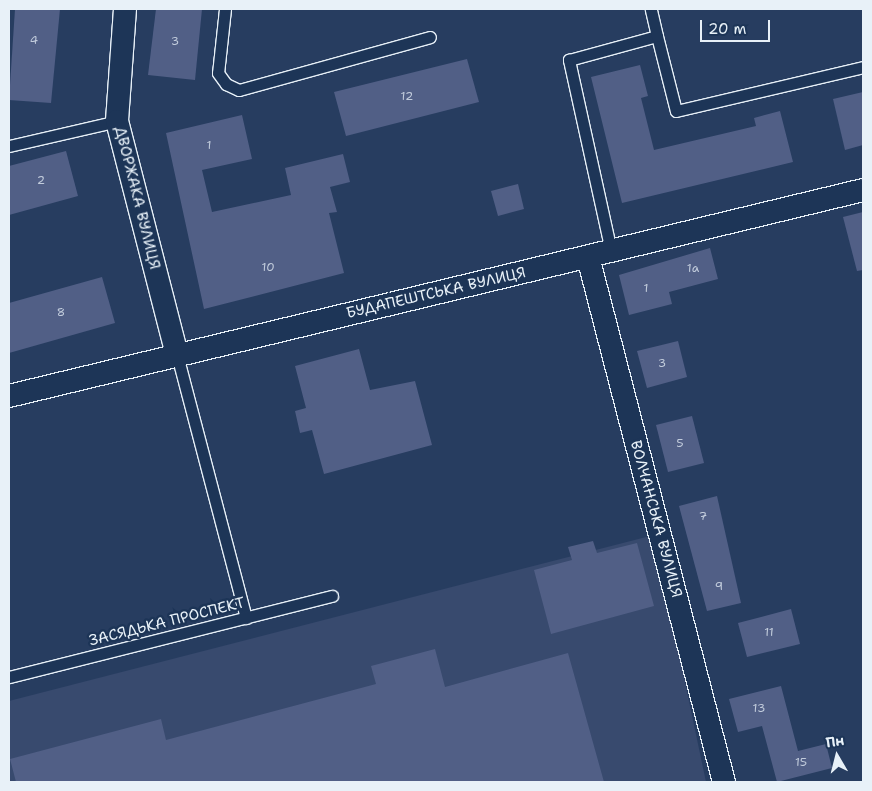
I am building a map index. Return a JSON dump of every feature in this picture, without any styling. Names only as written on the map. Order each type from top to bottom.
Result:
[{"type":"street","name":"ДВОРЖАКА ВУЛИЦЯ","points":[[125,9],[117,121],[177,356]]},
{"type":"street","name":"БУДАПЕШТСЬКА ВУЛИЦЯ","points":[[9,396],[863,190]]},
{"type":"street","name":"ВОЛЧАНСЬКА ВУЛИЦЯ","points":[[588,257],[724,782]]},
{"type":"lane","points":[[225,9],[218,73],[226,84],[239,90],[430,37]]},
{"type":"lane","points":[[651,9],[676,112],[863,67]]},
{"type":"lane","points":[[611,251],[569,60],[657,36]]},
{"type":"lane","points":[[9,146],[117,121]]},
{"type":"lane","points":[[177,356],[246,618]]},
{"type":"lane","name":"ЗАСЯДЬКА ПРОСПЕКТ","points":[[9,677],[332,596]]},
{"type":"shaded area","points":[[654,535],[706,782],[9,782],[9,701]]},
{"type":"building","points":[[15,9],[60,9],[51,103],[9,100]]},
{"type":"building","points":[[156,9],[202,9],[195,80],[148,75]]},
{"type":"building","points":[[467,59],[479,102],[346,136],[334,92]]},
{"type":"building","points":[[640,65],[648,96],[641,98],[654,150],[756,126],[754,118],[780,111],[793,162],[622,203],[591,77]]},
{"type":"building","points":[[863,92],[863,145],[845,150],[833,99]]},
{"type":"building","points":[[242,115],[252,159],[202,170],[212,212],[291,195],[285,168],[343,154],[350,182],[330,187],[337,212],[329,213],[344,273],[204,309],[166,133]]},
{"type":"building","points":[[66,151],[78,196],[9,215],[9,166]]},
{"type":"building","points":[[518,184],[524,209],[498,216],[491,191]]},
{"type":"building","points":[[863,212],[863,270],[857,271],[843,217]]},
{"type":"building","points":[[710,248],[718,279],[669,292],[672,304],[629,315],[619,275]]},
{"type":"building","points":[[102,277],[115,323],[9,353],[9,303]]},
{"type":"building","points":[[678,341],[687,377],[647,388],[637,351]]},
{"type":"building","points":[[359,349],[370,390],[415,381],[432,445],[324,474],[312,430],[300,433],[295,411],[306,408],[295,366]]},
{"type":"building","points":[[692,416],[704,463],[668,472],[656,425]]},
{"type":"building","points":[[717,496],[741,603],[707,611],[679,506]]},
{"type":"building","points":[[593,541],[597,553],[637,543],[654,606],[551,634],[534,570],[572,560],[568,547]]},
{"type":"building","points":[[791,609],[800,644],[747,657],[738,623]]},
{"type":"building","points":[[435,649],[445,687],[568,653],[604,782],[16,782],[10,759],[161,719],[166,740],[376,684],[371,666]]},
{"type":"building","points":[[781,686],[798,751],[826,744],[832,768],[777,782],[762,726],[738,732],[729,699]]}]
